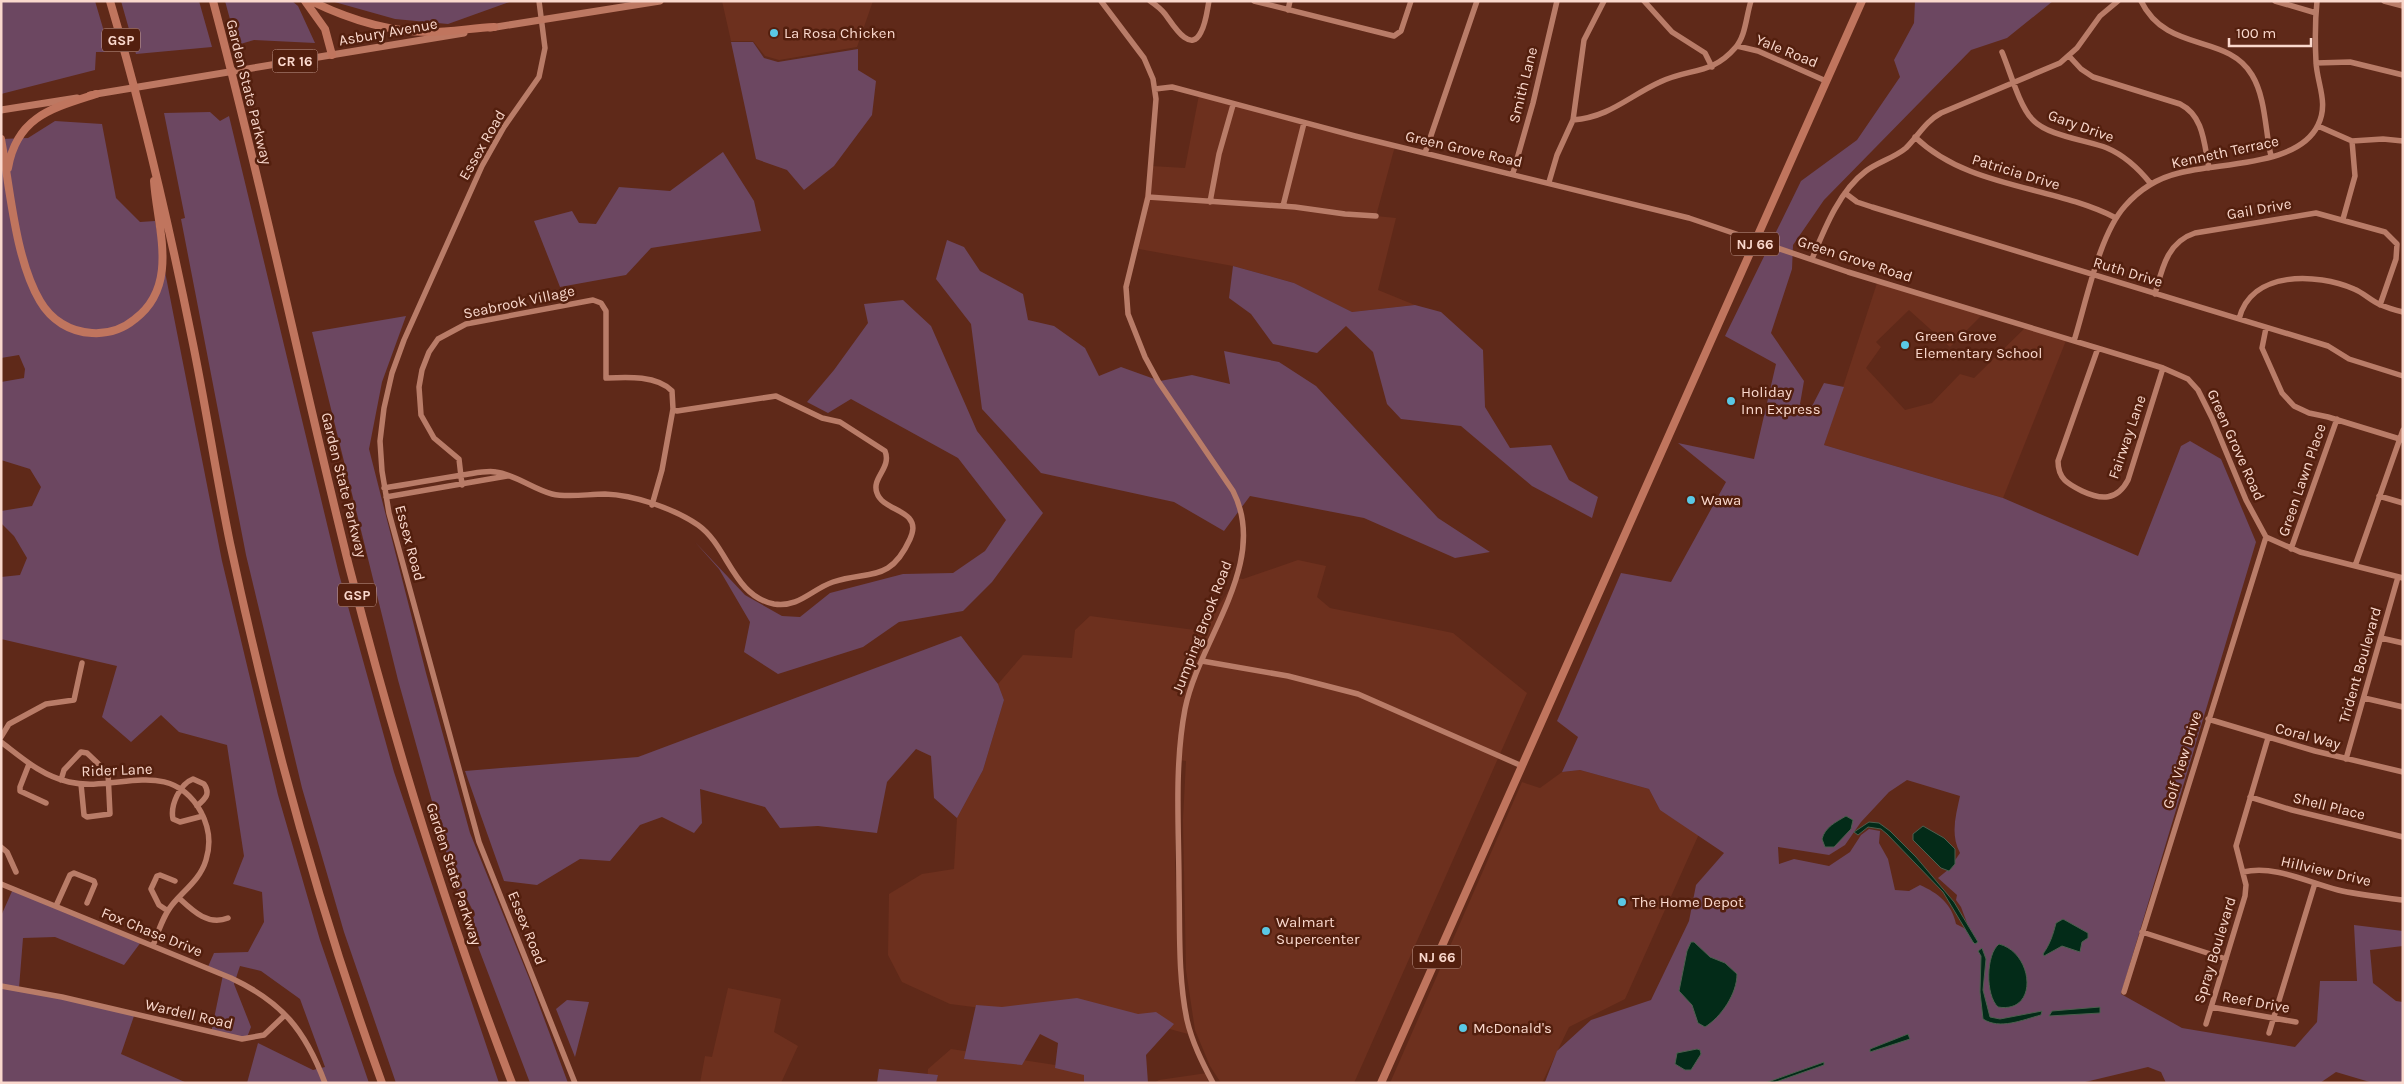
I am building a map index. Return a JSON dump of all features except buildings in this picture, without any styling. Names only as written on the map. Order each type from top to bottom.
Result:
[{"type":"highway","name":"GSP","points":[[110,1],[153,161],[193,340],[230,542],[263,691],[320,896],[382,1083]]},
{"type":"highway","name":"Garden State Parkway","points":[[213,1],[328,480],[373,657],[446,898],[512,1083]]},
{"type":"highway","points":[[305,1],[322,23],[330,42],[332,55]]},
{"type":"highway","points":[[311,1],[354,20],[397,30],[431,32],[494,27]]},
{"type":"highway","name":"NJ 66","points":[[1381,1083],[1862,1]]},
{"type":"highway","points":[[7,174],[16,144],[33,120],[54,108],[96,94]]},
{"type":"highway","points":[[1,139],[20,241],[36,295],[49,313],[64,325],[77,331],[96,333],[118,329],[132,322],[148,307],[157,291],[161,276],[163,248],[156,204],[153,161]]},
{"type":"main road","name":"Asbury Avenue","points":[[1,110],[660,1]]},
{"type":"street","name":"Essex Road","points":[[539,1],[545,54],[539,77],[504,126],[482,166],[395,362],[382,419],[380,441],[386,497],[479,842],[575,1083]]},
{"type":"street","points":[[1101,1],[1140,51],[1155,89]]},
{"type":"street","points":[[1150,1],[1164,13],[1182,37],[1188,40],[1196,38],[1201,33],[1209,1]]},
{"type":"street","points":[[1254,1],[1383,35],[1397,35],[1401,30],[1411,1]]},
{"type":"street","points":[[1288,10],[1290,1]]},
{"type":"street","points":[[1425,153],[1477,1]]},
{"type":"street","name":"Smith Lane","points":[[1513,173],[1533,103],[1557,1]]},
{"type":"street","points":[[1549,182],[1557,155],[1573,120],[1584,40],[1604,1]]},
{"type":"street","points":[[1644,1],[1672,32],[1705,53],[1712,67]]},
{"type":"street","points":[[1573,120],[1587,119],[1616,107],[1666,79],[1712,67],[1737,46],[1751,1]]},
{"type":"street","points":[[1812,260],[1845,193],[1865,172],[1901,152],[1930,120],[1941,112],[2050,68],[2069,56],[2100,16],[2118,1]]},
{"type":"street","points":[[2140,1],[2154,21],[2167,32],[2230,54],[2248,69],[2259,93],[2271,156]]},
{"type":"street","points":[[2276,1],[2316,12]]},
{"type":"street","points":[[2317,1],[2316,63],[2323,98],[2318,126],[2352,141],[2383,139],[2403,141]]},
{"type":"street","points":[[2384,1],[2403,6]]},
{"type":"street","name":"Yale Road","points":[[1737,46],[1758,51],[1826,81]]},
{"type":"street","name":"Gary Drive","points":[[2002,52],[2028,114],[2036,123],[2048,129],[2113,151],[2134,165],[2152,184]]},
{"type":"street","points":[[2069,56],[2081,69],[2093,77],[2180,104],[2188,109],[2200,125],[2209,168]]},
{"type":"street","points":[[2316,63],[2350,62],[2403,75]]},
{"type":"street","name":"Green Grove Road","points":[[1155,89],[1172,87],[1304,123],[1513,173],[1689,218],[1812,260],[2163,368],[2188,379],[2198,390],[2212,418],[2246,500],[2266,537]]},
{"type":"street","name":"Jumping Brook Road","points":[[1155,89],[1156,115],[1148,197],[1127,281],[1128,314],[1145,357],[1158,381],[1233,491],[1239,503],[1244,527],[1244,544],[1236,576],[1190,691],[1182,731],[1178,820],[1180,939],[1187,1019],[1197,1051],[1213,1083]]},
{"type":"street","points":[[1210,202],[1219,154],[1233,105]]},
{"type":"street","points":[[1283,206],[1304,123]]},
{"type":"street","name":"Kenneth Terrace","points":[[2074,341],[2106,240],[2116,218],[2134,198],[2152,184],[2178,173],[2271,156],[2299,146],[2318,126]]},
{"type":"street","name":"Patricia Drive","points":[[1915,137],[1930,150],[1955,165],[2116,218]]},
{"type":"street","points":[[2343,220],[2355,176],[2352,141]]},
{"type":"street","name":"Ruth Drive","points":[[1845,193],[1856,202],[2328,346],[2349,359],[2403,376]]},
{"type":"street","points":[[1148,197],[1283,206],[1376,216]]},
{"type":"street","name":"Gail Drive","points":[[2155,294],[2169,253],[2179,242],[2190,235],[2310,213],[2323,214],[2385,232],[2397,244],[2396,259],[2380,305]]},
{"type":"street","points":[[2240,319],[2244,304],[2258,290],[2268,285],[2308,278],[2321,279],[2354,288],[2380,305],[2403,312]]},
{"type":"street","name":"Seabrook Village","points":[[462,484],[461,465],[457,456],[434,438],[423,423],[419,406],[419,387],[422,370],[438,339],[466,324],[593,300],[600,302],[606,311],[606,378],[629,377],[661,383],[672,391],[673,409],[670,434],[652,505]]},
{"type":"street","points":[[2266,328],[2262,348],[2286,399],[2304,412],[2337,419],[2401,439]]},
{"type":"street","name":"Fairway Lane","points":[[2098,348],[2058,461],[2058,468],[2066,483],[2096,497],[2104,498],[2119,493],[2128,480],[2163,368]]},
{"type":"street","points":[[384,488],[495,472],[554,495],[606,494],[652,505],[698,525],[708,534],[743,585],[759,598],[775,604],[790,604],[803,600],[833,582],[874,575],[892,566],[903,554],[913,532],[911,520],[885,503],[876,493],[876,485],[887,461],[885,451],[840,422],[822,418],[776,396],[677,411],[673,409]]},
{"type":"street","name":"Green Lawn Place","points":[[2291,549],[2337,419]]},
{"type":"street","points":[[2355,566],[2403,430]]},
{"type":"street","points":[[386,497],[508,476]]},
{"type":"street","points":[[418,482],[419,491]]},
{"type":"street","points":[[2379,496],[2403,504]]},
{"type":"street","points":[[2266,537],[2291,549],[2401,578]]},
{"type":"street","name":"Golf View Drive","points":[[2124,992],[2266,537]]},
{"type":"street","name":"Trident Boulevard","points":[[2346,759],[2381,638],[2401,578]]},
{"type":"street","points":[[2381,638],[2403,643]]},
{"type":"street","points":[[1202,661],[1288,676],[1358,694],[1522,766]]},
{"type":"street","points":[[1,737],[5,728],[46,704],[74,700],[82,663]]},
{"type":"street","points":[[2364,698],[2403,707]]},
{"type":"street","name":"Coral Way","points":[[2208,719],[2268,738],[2403,772]]},
{"type":"street","points":[[1,722],[5,728]]},
{"type":"street","name":"Spray Boulevard","points":[[2206,1024],[2245,896],[2243,872],[2236,846],[2268,738]]},
{"type":"street","name":"Rider Lane","points":[[1,742],[45,774],[61,780],[81,784],[153,780],[168,783],[181,790],[197,806],[203,816],[209,839],[207,857],[200,875],[168,910],[153,946]]},
{"type":"street","points":[[61,780],[64,770],[84,751],[106,770],[110,814],[87,817],[83,814],[81,784]]},
{"type":"street","points":[[30,764],[20,789],[46,802]]},
{"type":"street","points":[[197,806],[208,793],[204,784],[193,779],[187,782],[181,790],[174,804],[173,819],[180,822],[203,816]]},
{"type":"street","name":"Shell Place","points":[[2250,796],[2292,810],[2403,837]]},
{"type":"street","points":[[1,846],[7,852],[16,872]]},
{"type":"street","name":"Hillview Drive","points":[[2243,872],[2253,870],[2276,872],[2337,890],[2403,900]]},
{"type":"street","points":[[56,906],[70,875],[74,872],[94,881],[95,884],[88,903]]},
{"type":"street","points":[[168,910],[159,905],[152,889],[157,876],[160,875],[175,881]]},
{"type":"street","points":[[2270,1033],[2316,883]]},
{"type":"street","name":"Fox Chase Drive","points":[[1,884],[245,984],[270,1001],[285,1015]]},
{"type":"street","points":[[179,898],[204,918],[217,922],[228,918]]},
{"type":"street","points":[[2142,932],[2226,959]]},
{"type":"street","name":"Wardell Road","points":[[1,986],[62,997],[242,1039],[264,1035],[285,1015]]},
{"type":"street","name":"Reef Drive","points":[[2211,1007],[2296,1022]]},
{"type":"street","points":[[285,1015],[306,1038],[325,1083]]},
{"type":"shaded area","points":[[2,1],[95,1],[110,52],[96,52],[95,70],[1,94]]},
{"type":"shaded area","points":[[121,1],[199,1],[212,47],[136,54]]},
{"type":"shaded area","points":[[225,1],[292,1],[298,6],[315,43],[254,40],[237,45]]},
{"type":"shaded area","points":[[331,1],[512,1],[448,24],[395,19]]},
{"type":"shaded area","points":[[722,1],[873,1],[857,47],[779,60],[765,56],[753,41],[731,41]]},
{"type":"shaded area","points":[[1915,1],[2053,1],[2007,38],[1971,50],[1824,200],[1793,245],[1792,269],[1771,333],[1804,381],[1800,404],[1810,410],[1824,383],[1844,387],[1824,445],[2003,498],[2138,556],[2181,446],[2190,441],[2221,459],[2256,542],[2121,994],[2182,1028],[2295,1047],[2317,1022],[2320,981],[2357,981],[2354,925],[2403,931],[2403,946],[2370,950],[2373,983],[2396,1001],[2403,1002],[2403,1083],[2373,1083],[2336,1072],[2320,1083],[2166,1083],[2161,1072],[2148,1067],[2081,1083],[1545,1082],[1557,1051],[1591,1020],[1651,1000],[1689,921],[1696,885],[1724,853],[1660,810],[1649,789],[1580,770],[1562,772],[1578,737],[1557,721],[1621,573],[1671,582],[1726,482],[1678,443],[1754,459],[1776,364],[1725,336],[1801,181],[1857,140],[1900,77],[1894,60],[1914,23]],"holes":[[[1907,780],[1960,796],[1955,832],[1955,839],[1960,853],[1949,869],[1938,878],[1957,895],[1956,900],[1961,907],[1970,931],[1956,924],[1948,905],[1927,888],[1920,885],[1909,891],[1895,890],[1888,859],[1879,843],[1880,831],[1869,829],[1861,835],[1850,852],[1829,866],[1794,859],[1779,864],[1778,847],[1829,855],[1845,845],[1861,822],[1889,792]]]},
{"type":"shaded area","points":[[731,42],[753,42],[764,58],[778,62],[858,49],[858,70],[876,81],[872,115],[834,166],[804,190],[787,170],[756,159]]},
{"type":"shaded area","points":[[1199,95],[1395,146],[1376,216],[1396,218],[1378,290],[1415,305],[1352,312],[1294,283],[1233,266],[1139,249],[1140,218],[1151,166],[1185,168]]},
{"type":"shaded area","points":[[210,112],[220,121],[229,116],[339,574],[394,772],[499,1083],[396,1083],[344,932],[302,788],[246,555],[181,219],[185,218],[164,113]]},
{"type":"shaded area","points":[[55,121],[102,124],[116,198],[140,222],[155,221],[222,561],[278,795],[320,940],[369,1083],[247,1083],[258,1043],[313,1070],[325,1067],[300,999],[261,971],[240,966],[234,984],[251,1027],[246,1040],[211,1033],[223,975],[207,969],[214,953],[248,952],[264,922],[262,892],[233,884],[244,856],[227,745],[179,732],[161,715],[131,742],[102,717],[117,666],[1,639],[1,577],[20,575],[27,558],[14,536],[1,523],[1,511],[32,506],[41,487],[30,469],[1,460],[1,382],[24,378],[25,369],[19,355],[1,358],[1,139],[28,138]]},
{"type":"shaded area","points":[[723,152],[754,201],[761,231],[651,248],[626,275],[560,287],[534,221],[572,211],[579,223],[596,224],[619,187],[670,191]]},
{"type":"shaded area","points":[[947,240],[964,247],[980,271],[1023,294],[1028,320],[1054,326],[1085,348],[1099,376],[1121,367],[1160,381],[1192,375],[1230,384],[1224,351],[1279,362],[1316,386],[1438,518],[1490,552],[1455,558],[1364,518],[1250,496],[1224,531],[1174,502],[1041,473],[982,409],[971,324],[936,279]]},
{"type":"shaded area","points":[[1233,266],[1294,283],[1352,312],[1415,305],[1441,312],[1483,350],[1485,407],[1510,448],[1551,445],[1569,480],[1598,497],[1592,518],[1532,486],[1461,426],[1401,419],[1387,404],[1373,352],[1346,326],[1317,353],[1273,344],[1251,314],[1229,298]]},
{"type":"shaded area","points":[[1878,280],[1984,313],[1950,347],[1909,310],[1876,342],[1881,347],[1866,368],[1905,410],[1932,403],[1960,374],[1974,378],[2027,326],[2067,338],[2003,498],[1824,445]]},
{"type":"shaded area","points":[[903,300],[931,326],[977,431],[1043,513],[992,582],[963,611],[899,622],[863,647],[778,674],[744,652],[750,622],[719,569],[695,542],[745,595],[782,616],[800,617],[830,593],[903,574],[953,573],[985,551],[1006,520],[958,458],[851,399],[828,413],[807,402],[834,370],[868,323],[864,304]]},
{"type":"shaded area","points":[[406,316],[382,382],[369,449],[426,673],[470,833],[529,978],[568,1083],[530,1083],[469,923],[475,915],[468,901],[458,894],[398,680],[312,332]]},
{"type":"shaded area","points":[[1298,560],[1326,566],[1317,597],[1330,608],[1453,633],[1527,693],[1354,1083],[1221,1083],[1210,1066],[1195,1030],[1186,970],[1183,820],[1186,761],[1179,760],[1176,772],[1175,864],[1179,987],[1188,1034],[1071,1002],[997,1010],[950,1004],[902,982],[888,955],[889,894],[922,874],[954,869],[957,818],[983,770],[1004,700],[998,684],[1023,655],[1072,658],[1075,630],[1090,616],[1202,631],[1237,578],[1243,579]]},
{"type":"shaded area","points":[[961,636],[998,684],[1004,700],[983,770],[957,818],[934,798],[931,756],[916,749],[887,782],[877,833],[818,826],[780,828],[765,807],[700,789],[702,823],[694,833],[662,817],[640,825],[610,861],[580,859],[537,885],[504,881],[465,771],[638,757]]},
{"type":"shaded area","points":[[1580,770],[1649,789],[1660,810],[1699,834],[1625,999],[1569,1027],[1542,1083],[1390,1083],[1522,782],[1540,788],[1562,772]]},
{"type":"shaded area","points":[[1846,816],[1853,820],[1851,829],[1834,847],[1825,847],[1822,839],[1823,835],[1831,825]]},
{"type":"shaded area","points":[[1869,822],[1879,823],[1890,831],[1916,857],[1954,902],[1978,942],[1975,944],[1973,942],[1943,892],[1887,834],[1881,829],[1868,827],[1858,835],[1854,832]]},
{"type":"shaded area","points":[[1923,826],[1944,838],[1955,849],[1955,864],[1949,871],[1941,868],[1913,840],[1913,834]]},
{"type":"shaded area","points":[[13,889],[141,942],[124,965],[55,937],[23,938],[19,988],[135,1013],[121,1054],[187,1083],[1,1083],[1,916]]},
{"type":"shaded area","points":[[2063,919],[2088,933],[2088,938],[2082,942],[2080,952],[2062,946],[2044,956],[2043,954],[2048,947],[2056,923]]},
{"type":"shaded area","points":[[1691,942],[1694,942],[1710,957],[1725,963],[1737,974],[1734,989],[1727,1004],[1717,1017],[1705,1027],[1698,1023],[1692,1005],[1679,991],[1687,951]]},
{"type":"shaded area","points":[[1999,944],[2011,950],[2025,970],[2026,993],[2020,1001],[2011,1007],[1998,1007],[1991,994],[1989,984],[1992,956]]},
{"type":"shaded area","points":[[1982,948],[1986,959],[1983,990],[1990,1017],[2000,1019],[2042,1011],[2041,1015],[2004,1024],[1997,1024],[1983,1019],[1980,992],[1981,956],[1978,951]]},
{"type":"shaded area","points":[[728,988],[781,999],[774,1032],[798,1046],[781,1083],[700,1083],[705,1056],[712,1057]]},
{"type":"shaded area","points":[[1077,998],[1138,1014],[1156,1012],[1174,1024],[1146,1055],[1148,1083],[1084,1083],[1084,1075],[1055,1068],[1058,1043],[1040,1034],[1022,1065],[964,1059],[976,1005],[1002,1007]]},
{"type":"shaded area","points":[[567,1000],[589,1002],[575,1057],[556,1009]]},
{"type":"shaded area","points":[[2100,1007],[2100,1013],[2049,1016],[2052,1011]]},
{"type":"shaded area","points":[[1908,1034],[1910,1039],[1870,1052],[1870,1049]]},
{"type":"shaded area","points":[[951,1049],[1088,1070],[1096,1083],[927,1083],[928,1069]]},
{"type":"shaded area","points":[[1700,1050],[1701,1054],[1691,1070],[1685,1070],[1675,1064],[1677,1053]]},
{"type":"shaded area","points":[[1824,1062],[1824,1065],[1773,1083],[1765,1083]]},
{"type":"shaded area","points":[[879,1069],[938,1075],[936,1083],[877,1083]]},
{"type":"shaded area","points":[[1207,1073],[1208,1083],[1154,1083],[1159,1080]]},
{"type":"place","name":"La Rosa Chicken","points":[[774,33]]},
{"type":"place","name":"Green Grove Elementary School","points":[[1905,345]]},
{"type":"place","name":"Holiday Inn Express","points":[[1731,401]]},
{"type":"place","name":"Wawa","points":[[1691,500]]},
{"type":"place","name":"The Home Depot","points":[[1622,902]]},
{"type":"place","name":"Walmart Supercenter","points":[[1266,931]]},
{"type":"place","name":"McDonald's","points":[[1463,1028]]}]
